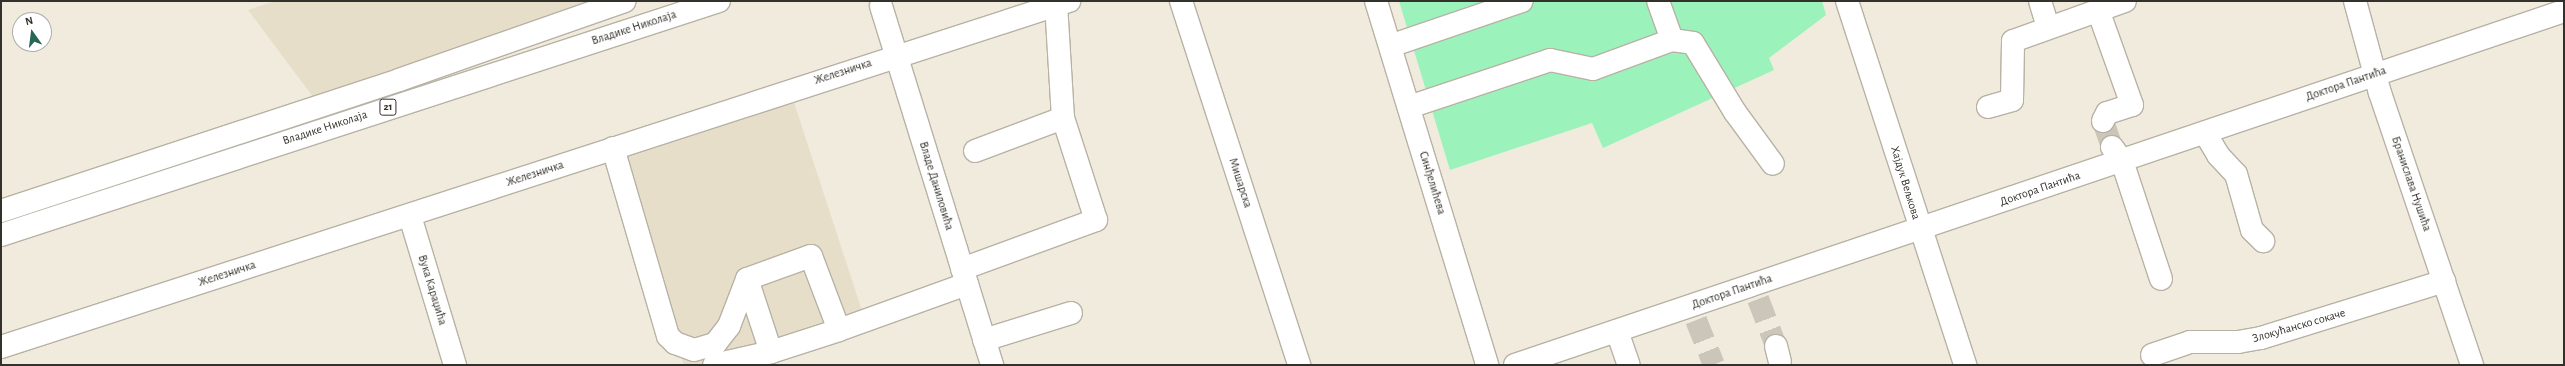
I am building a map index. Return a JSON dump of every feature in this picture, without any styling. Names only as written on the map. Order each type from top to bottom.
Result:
[{"type":"street","name":"21","points":[[1,211],[399,80],[625,1]]},
{"type":"street","name":"Владике Николаја","points":[[1,235],[719,1]]},
{"type":"street","name":"Мишарска","points":[[1181,1],[1299,365]]},
{"type":"street","name":"Синђелићева","points":[[1376,1],[1487,365]]},
{"type":"street","points":[[1390,46],[1522,1]]},
{"type":"street","points":[[1658,1],[1672,40]]},
{"type":"street","name":"Хајдук Вељкова","points":[[1847,1],[1919,229],[1965,365]]},
{"type":"street","points":[[2040,1],[2048,27]]},
{"type":"street","points":[[1988,107],[2012,100],[2013,41],[2048,27],[2125,1]]},
{"type":"street","name":"Бранислава Нушића","points":[[2355,1],[2374,74],[2472,365]]},
{"type":"street","points":[[714,365],[771,352],[839,330],[1096,220],[1063,118],[1062,3]]},
{"type":"street","name":"Железничка","points":[[1,347],[410,216],[895,55],[1062,3]]},
{"type":"street","name":"Владе Даниловића","points":[[881,6],[992,365]]},
{"type":"street","points":[[2098,10],[2132,105],[2107,113],[2103,121]]},
{"type":"street","name":"Доктора Пантића","points":[[1515,365],[1617,331],[1694,313],[1755,292],[2117,154],[2205,133],[2374,74],[2564,11]]},
{"type":"street","points":[[1409,107],[1550,60],[1593,69],[1672,40],[1693,43],[1735,112],[1774,164]]},
{"type":"street","points":[[975,151],[1063,118]]},
{"type":"street","points":[[2205,133],[2218,155],[2236,174],[2252,230],[2263,241]]},
{"type":"street","points":[[613,148],[668,336],[675,343],[694,350],[714,344],[729,326],[747,279],[811,256],[839,330]]},
{"type":"street","points":[[2117,154],[2161,279]]},
{"type":"street","name":"Вука Караџића","points":[[410,216],[455,365]]},
{"type":"street","points":[[747,279],[771,352]]},
{"type":"street","name":"Злокућанско сокаче","points":[[2152,354],[2190,342],[2238,342],[2261,338],[2444,281]]},
{"type":"street","points":[[984,340],[1071,313]]},
{"type":"street","points":[[1617,331],[1628,365]]},
{"type":"shaded area","points":[[275,1],[614,1],[319,105],[248,10]]},
{"type":"shaded area","points":[[790,90],[865,320],[714,365],[684,365],[607,151]]},
{"type":"green space","points":[[1399,1],[1822,1],[1826,15],[1769,58],[1774,70],[1603,148],[1592,123],[1450,170]]},
{"type":"tunnel","points":[[2103,121],[2112,147]]},
{"type":"tunnel","points":[[1758,299],[1776,346]]},
{"type":"tunnel","points":[[1696,320],[1714,365]]}]
